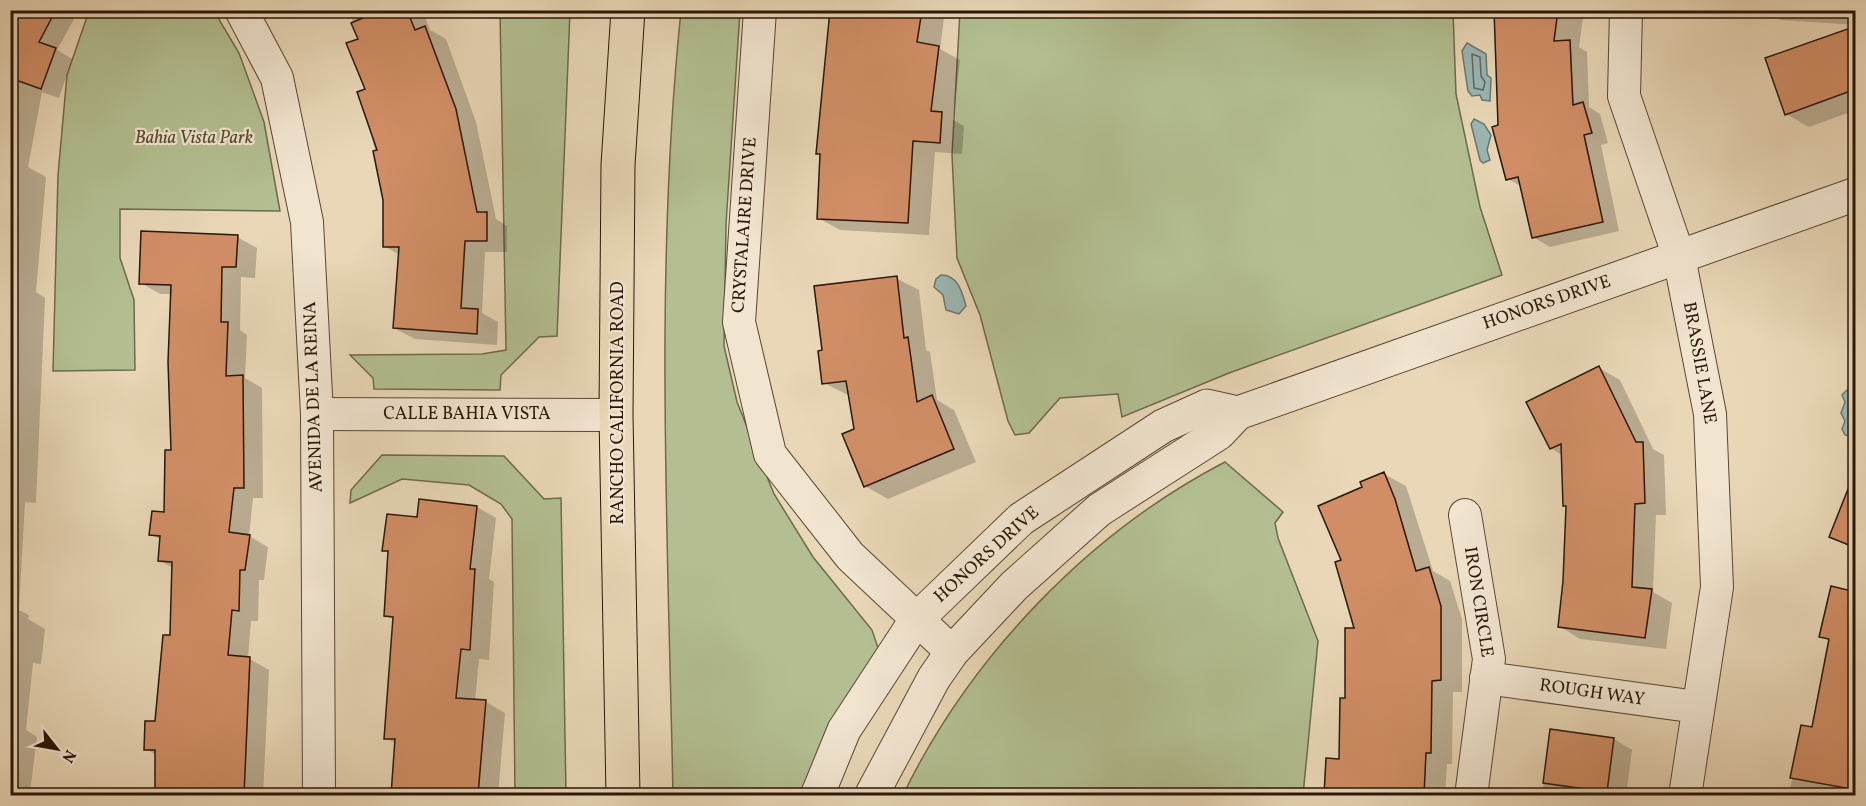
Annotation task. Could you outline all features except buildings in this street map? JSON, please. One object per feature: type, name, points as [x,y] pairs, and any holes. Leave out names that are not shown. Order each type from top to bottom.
[{"type":"main road","name":"RANCHO CALIFORNIA ROAD","points":[[622,795],[616,415],[618,165],[628,10]]},
{"type":"street","name":"AVENIDA DE LA REINA","points":[[241,10],[277,78],[308,222],[317,414],[318,795]]},
{"type":"street","name":"CRYSTALAIRE DRIVE","points":[[760,10],[739,322],[770,454],[849,556],[952,652]]},
{"type":"street","name":"BRASSIE LANE","points":[[1626,10],[1624,96],[1679,257],[1710,414],[1717,587],[1685,795]]},
{"type":"street","name":"HONORS DRIVE","points":[[871,795],[905,727],[952,652],[1014,586],[1100,510],[1219,433],[1238,413],[1856,194]]},
{"type":"street","name":"HONORS DRIVE","points":[[817,795],[844,730],[916,620],[1021,519],[1107,460],[1163,426],[1206,406],[1238,413]]},
{"type":"street","name":"CALLE BAHIA VISTA","points":[[317,414],[616,415]]},
{"type":"street","name":"IRON CIRCLE","points":[[1465,515],[1489,659],[1471,795]]},
{"type":"street","name":"ROUGH WAY","points":[[1486,678],[1697,708]]},
{"type":"green space","name":"Bahia Vista Park","points":[[89,11],[214,11],[239,53],[264,122],[280,211],[120,209],[120,258],[134,300],[135,370],[53,371],[58,175],[67,75]]},
{"type":"green space","points":[[500,11],[570,11],[557,336],[539,337],[501,375],[500,390],[374,389],[373,378],[350,355],[482,354],[506,350]]},
{"type":"green space","points":[[681,11],[740,11],[726,224],[724,346],[737,402],[774,494],[813,557],[872,630],[878,648],[802,795],[673,796],[666,501],[665,305],[673,109]]},
{"type":"green space","points":[[960,11],[1453,11],[1456,94],[1480,207],[1502,275],[1229,373],[1122,417],[1118,394],[1060,398],[1029,433],[1015,435],[1008,421],[980,315],[957,258],[952,155]]},
{"type":"green space","points":[[382,455],[504,456],[544,499],[561,498],[566,795],[515,795],[512,519],[501,504],[469,485],[402,479],[350,503],[351,490]]},
{"type":"green space","points":[[1225,462],[1283,512],[1275,523],[1278,538],[1318,641],[1303,795],[903,795],[930,744],[962,695],[998,648],[1038,603],[1081,562],[1126,525],[1175,491]]},
{"type":"water","points":[[1467,43],[1486,54],[1487,75],[1491,78],[1490,101],[1482,100],[1480,95],[1472,96],[1468,91],[1462,51]]},
{"type":"water","points":[[1474,119],[1484,124],[1491,135],[1487,150],[1490,160],[1483,163],[1480,160],[1471,124]]},
{"type":"water","points":[[941,275],[952,278],[961,290],[966,306],[959,314],[946,310],[943,295],[934,287],[936,279]]},
{"type":"water","points":[[1847,390],[1855,397],[1855,436],[1845,435],[1842,429],[1845,421],[1841,413],[1845,402],[1842,395]]}]
